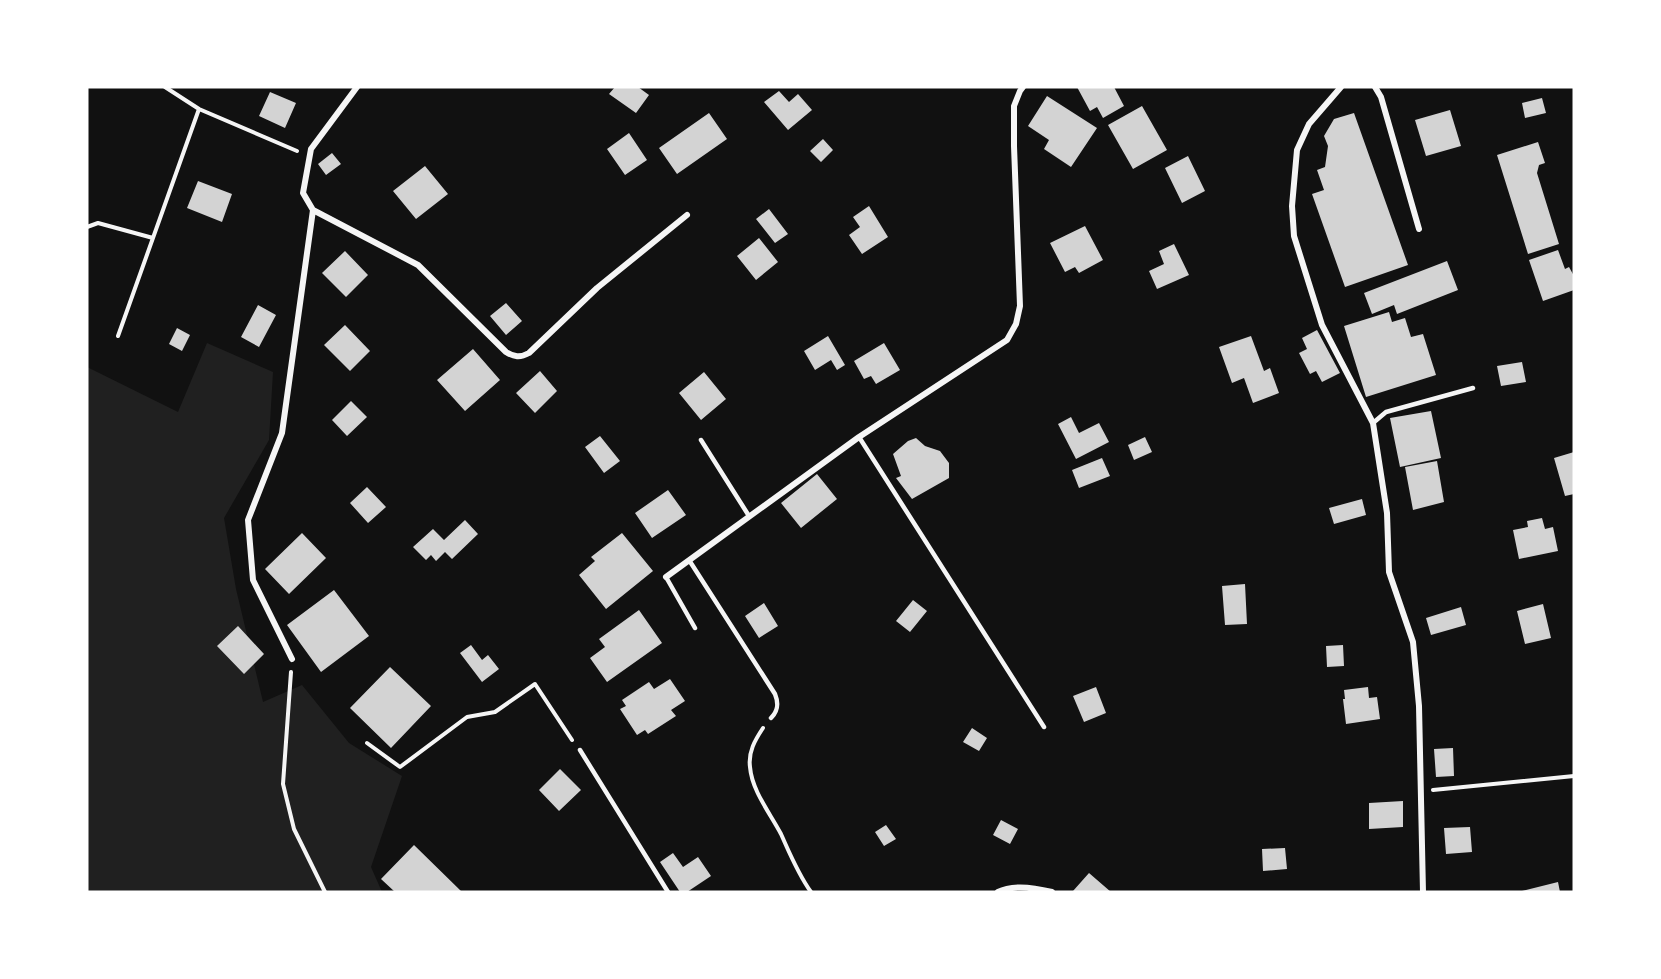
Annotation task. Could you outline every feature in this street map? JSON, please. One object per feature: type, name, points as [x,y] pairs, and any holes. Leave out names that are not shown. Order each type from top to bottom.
[{"type":"street","points":[[357,87],[311,149],[303,193],[313,210],[418,265],[511,356],[520,357],[529,353],[597,288],[687,215]]},
{"type":"street","points":[[666,577],[859,437],[1007,339],[1016,324],[1020,306],[1014,106],[1023,87]]},
{"type":"street","points":[[1341,87],[1309,124],[1297,150],[1292,206],[1294,236],[1322,325],[1373,423],[1387,513],[1389,572],[1413,642],[1419,706],[1423,892]]},
{"type":"street","points":[[1375,87],[1382,97],[1419,230]]},
{"type":"street","points":[[292,659],[253,580],[248,520],[282,433],[313,210]]},
{"type":"street","points":[[998,892],[1004,889],[1034,888],[1052,892]]},
{"type":"lane","points":[[1373,423],[1386,412],[1473,388]]},
{"type":"lane","points":[[859,437],[1044,727]]},
{"type":"lane","points":[[701,440],[749,516]]},
{"type":"lane","points":[[689,560],[775,694],[777,710],[771,718]]},
{"type":"lane","points":[[666,577],[695,628]]},
{"type":"lane","points":[[580,750],[668,892]]},
{"type":"path","points":[[165,87],[199,109],[309,156]]},
{"type":"path","points":[[118,336],[199,109]]},
{"type":"path","points":[[87,227],[98,223],[153,238]]},
{"type":"path","points":[[292,659],[282,784],[294,829],[325,892]]},
{"type":"path","points":[[367,743],[400,767],[467,717],[495,711],[535,684],[580,750]]},
{"type":"path","points":[[771,718],[750,752],[749,764],[752,780],[801,879],[811,892]]},
{"type":"path","points":[[1421,791],[1574,777]]},
{"type":"shaded area","points":[[207,343],[273,372],[269,440],[224,518],[236,589],[263,702],[302,685],[349,743],[402,776],[371,867],[382,892],[87,892],[87,367],[178,412]]},
{"type":"building","points":[[615,87],[638,87],[649,95],[636,113],[609,94]]},
{"type":"building","points":[[1077,87],[1114,87],[1124,106],[1103,118],[1097,107],[1090,111]]},
{"type":"building","points":[[779,91],[789,102],[798,94],[812,110],[788,130],[764,102]]},
{"type":"building","points":[[270,92],[296,103],[285,128],[259,116]]},
{"type":"building","points":[[1047,96],[1097,128],[1071,167],[1044,149],[1049,140],[1028,126]]},
{"type":"building","points":[[1542,98],[1546,113],[1525,118],[1522,103]]},
{"type":"building","points":[[1142,106],[1167,150],[1133,169],[1108,125]]},
{"type":"building","points":[[1450,110],[1461,146],[1426,156],[1415,120]]},
{"type":"building","points":[[709,113],[727,139],[677,174],[659,148]]},
{"type":"building","points":[[1354,113],[1408,265],[1345,287],[1312,194],[1324,190],[1317,170],[1325,167],[1328,146],[1324,136],[1334,119]]},
{"type":"building","points":[[629,133],[647,160],[625,175],[607,149]]},
{"type":"building","points":[[823,139],[833,150],[821,162],[810,151]]},
{"type":"building","points":[[1538,142],[1545,163],[1539,165],[1537,173],[1559,244],[1528,254],[1497,155]]},
{"type":"building","points":[[332,153],[341,164],[326,175],[318,164]]},
{"type":"building","points":[[1188,156],[1205,191],[1182,203],[1165,168]]},
{"type":"building","points":[[425,166],[448,194],[416,219],[393,191]]},
{"type":"building","points":[[198,181],[232,194],[222,222],[187,208]]},
{"type":"building","points":[[869,206],[888,237],[862,254],[849,235],[860,227],[853,217]]},
{"type":"building","points":[[769,209],[788,234],[775,243],[756,219]]},
{"type":"building","points":[[1085,226],[1103,260],[1079,273],[1075,267],[1065,272],[1050,243]]},
{"type":"building","points":[[759,238],[778,262],[756,280],[737,256]]},
{"type":"building","points":[[1174,244],[1189,275],[1157,289],[1149,271],[1164,264],[1159,251]]},
{"type":"building","points":[[1558,250],[1565,269],[1569,267],[1574,276],[1574,290],[1543,301],[1529,260]]},
{"type":"building","points":[[345,251],[368,275],[346,297],[322,273]]},
{"type":"building","points":[[1447,261],[1458,290],[1397,314],[1394,305],[1372,314],[1364,293]]},
{"type":"building","points":[[506,303],[522,321],[506,335],[490,316]]},
{"type":"building","points":[[258,305],[276,315],[259,347],[241,337]]},
{"type":"building","points":[[1389,312],[1392,322],[1405,318],[1411,337],[1423,334],[1436,375],[1366,397],[1344,326]]},
{"type":"building","points":[[345,325],[370,351],[350,371],[324,345]]},
{"type":"building","points":[[177,328],[190,335],[182,351],[169,344]]},
{"type":"building","points":[[1317,330],[1340,373],[1322,382],[1316,371],[1310,374],[1299,353],[1307,349],[1302,338]]},
{"type":"building","points":[[828,336],[845,365],[837,370],[831,360],[815,370],[804,351]]},
{"type":"building","points":[[1251,336],[1264,371],[1270,368],[1279,393],[1253,403],[1244,378],[1232,383],[1219,347]]},
{"type":"building","points":[[884,343],[900,370],[876,384],[871,376],[864,379],[854,361]]},
{"type":"building","points":[[473,349],[500,380],[465,411],[437,380]]},
{"type":"building","points":[[1522,362],[1526,382],[1501,386],[1497,366]]},
{"type":"building","points":[[540,371],[557,391],[535,413],[516,393]]},
{"type":"building","points":[[704,372],[726,399],[701,420],[679,393]]},
{"type":"building","points":[[351,401],[367,417],[347,436],[332,420]]},
{"type":"building","points":[[1431,411],[1441,458],[1400,467],[1390,418]]},
{"type":"building","points":[[1071,417],[1079,433],[1099,423],[1109,442],[1076,459],[1058,424]]},
{"type":"building","points":[[600,436],[620,461],[604,473],[585,447]]},
{"type":"building","points":[[1145,437],[1152,452],[1134,460],[1128,445]]},
{"type":"building","points":[[916,438],[925,446],[940,451],[949,463],[949,478],[912,499],[896,478],[901,476],[893,454],[908,441]]},
{"type":"building","points":[[1574,452],[1574,494],[1565,496],[1554,458]]},
{"type":"building","points":[[1102,458],[1110,476],[1079,488],[1072,470]]},
{"type":"building","points":[[1437,461],[1444,502],[1413,510],[1405,467]]},
{"type":"building","points":[[817,474],[837,499],[801,528],[781,503]]},
{"type":"building","points":[[367,487],[386,507],[368,523],[350,503]]},
{"type":"building","points":[[668,490],[686,515],[652,538],[635,513]]},
{"type":"building","points":[[1362,499],[1366,515],[1334,524],[1329,508]]},
{"type":"building","points":[[1542,518],[1545,529],[1553,527],[1558,551],[1519,559],[1513,530],[1528,527],[1527,521]]},
{"type":"building","points":[[465,520],[478,534],[452,559],[445,552],[436,561],[431,555],[426,560],[413,547],[433,529],[444,540]]},
{"type":"building","points":[[302,533],[326,558],[289,594],[265,569]]},
{"type":"building","points":[[622,533],[653,571],[606,609],[579,575],[595,561],[591,557]]},
{"type":"building","points":[[1245,584],[1247,624],[1225,625],[1222,586]]},
{"type":"building","points":[[334,590],[369,636],[321,672],[287,625]]},
{"type":"building","points":[[913,600],[927,611],[910,632],[896,621]]},
{"type":"building","points":[[764,603],[778,626],[759,638],[745,616]]},
{"type":"building","points":[[1543,604],[1551,638],[1525,644],[1517,611]]},
{"type":"building","points":[[1461,607],[1466,625],[1431,635],[1426,618]]},
{"type":"building","points":[[639,610],[662,643],[607,682],[590,658],[605,647],[599,639]]},
{"type":"building","points":[[238,626],[264,654],[244,674],[217,646]]},
{"type":"building","points":[[471,645],[482,660],[488,655],[499,669],[482,682],[460,653]]},
{"type":"building","points":[[1343,645],[1344,666],[1327,667],[1326,646]]},
{"type":"building","points":[[390,667],[431,706],[391,748],[350,708]]},
{"type":"building","points":[[670,679],[685,701],[671,710],[676,716],[648,734],[645,730],[637,735],[620,709],[626,706],[622,700],[649,682],[654,689]]},
{"type":"building","points":[[1096,687],[1106,713],[1084,722],[1073,696]]},
{"type":"building","points":[[1368,687],[1369,698],[1377,697],[1380,719],[1346,724],[1344,690]]},
{"type":"building","points":[[972,728],[987,738],[979,751],[963,742]]},
{"type":"building","points":[[1453,748],[1454,776],[1436,777],[1434,749]]},
{"type":"building","points":[[560,769],[581,790],[559,811],[539,790]]},
{"type":"building","points":[[1403,801],[1403,827],[1369,829],[1369,803]]},
{"type":"building","points":[[1001,820],[1018,829],[1010,844],[993,835]]},
{"type":"building","points":[[886,825],[896,839],[884,846],[875,832]]},
{"type":"building","points":[[1470,827],[1472,852],[1446,854],[1444,828]]},
{"type":"building","points":[[414,845],[462,892],[395,892],[381,879]]},
{"type":"building","points":[[1285,848],[1287,869],[1263,871],[1262,849]]},
{"type":"building","points":[[673,853],[683,867],[698,857],[711,876],[687,892],[680,892],[660,862]]},
{"type":"building","points":[[1089,873],[1111,892],[1074,892]]},
{"type":"building","points":[[1558,882],[1560,892],[1522,892],[1522,891]]}]
